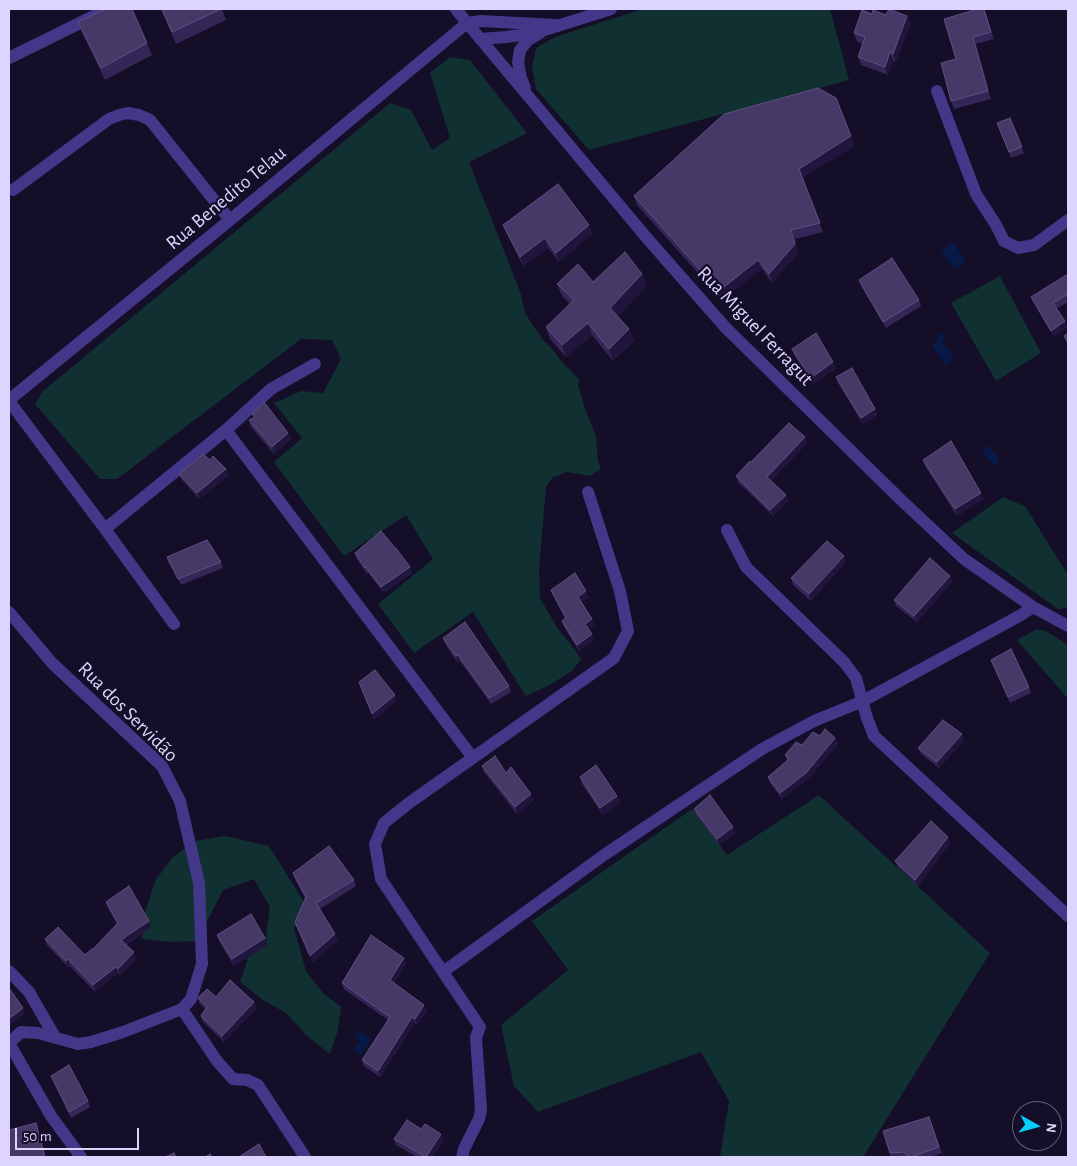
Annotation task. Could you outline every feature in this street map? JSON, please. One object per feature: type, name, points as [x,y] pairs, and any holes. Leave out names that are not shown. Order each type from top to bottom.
[{"type":"street","points":[[9,58],[112,9]]},
{"type":"street","name":"Rua Miguel Ferragut","points":[[456,9],[646,237],[726,327],[898,497],[958,553],[1033,607],[1068,626]]},
{"type":"street","points":[[480,38],[506,37],[535,32],[611,9]]},
{"type":"street","points":[[467,23],[481,20],[556,25]]},
{"type":"street","name":"Rua Benedito Telau","points":[[9,400],[467,23]]},
{"type":"street","points":[[528,96],[520,78],[518,62],[520,50],[528,40],[556,25]]},
{"type":"street","points":[[937,91],[976,194],[1004,241],[1018,248],[1034,246],[1068,220]]},
{"type":"street","points":[[13,190],[109,119],[119,115],[134,114],[150,120],[230,220]]},
{"type":"street","points":[[105,528],[226,430],[270,389],[314,364]]},
{"type":"street","points":[[9,400],[174,624]]},
{"type":"street","points":[[226,430],[473,758]]},
{"type":"street","points":[[462,1157],[479,1119],[481,1110],[476,1037],[480,1026],[381,879],[376,844],[384,823],[409,803],[614,658],[628,631],[620,591],[588,492]]},
{"type":"street","points":[[728,530],[746,567],[844,662],[856,678],[874,736],[1068,916]]},
{"type":"street","points":[[443,972],[604,855],[762,749],[814,721],[863,701],[1033,607]]},
{"type":"street","name":"Rua dos Servidão","points":[[9,612],[52,663],[162,766],[180,801],[199,883],[202,964],[191,999],[182,1009]]},
{"type":"street","points":[[9,971],[30,992],[55,1037]]},
{"type":"street","points":[[82,1157],[51,1116],[9,1043],[21,1032],[38,1033],[78,1044],[91,1042],[123,1032],[182,1009],[217,1061],[233,1079],[247,1080],[258,1085],[305,1157]]},
{"type":"green space","points":[[643,9],[830,9],[849,80],[589,150],[536,89],[532,67],[536,48],[555,37]]},
{"type":"green space","points":[[450,57],[470,60],[527,133],[469,162],[521,294],[525,313],[542,339],[579,379],[578,384],[585,409],[596,436],[598,461],[601,469],[590,476],[567,472],[552,478],[546,487],[539,569],[540,598],[558,629],[581,659],[573,670],[550,685],[526,696],[473,612],[414,653],[378,604],[433,559],[406,515],[344,556],[274,462],[302,438],[274,403],[301,391],[323,393],[341,359],[332,340],[301,339],[117,479],[100,479],[35,404],[42,392],[390,103],[411,110],[432,150],[450,138],[430,73]]},
{"type":"green space","points":[[1000,276],[1041,353],[996,381],[951,303]]},
{"type":"green space","points":[[1003,497],[1025,506],[1068,575],[1068,608],[1058,609],[952,533]]},
{"type":"green space","points":[[1037,629],[1046,631],[1068,645],[1068,699],[1017,640]]},
{"type":"green space","points":[[819,795],[990,953],[863,1157],[720,1157],[729,1101],[701,1052],[538,1112],[514,1086],[501,1025],[568,970],[532,921],[692,809],[727,855]]},
{"type":"green space","points":[[225,836],[269,846],[307,907],[294,928],[306,971],[323,993],[341,1007],[338,1030],[330,1054],[307,1036],[286,1013],[263,1000],[240,982],[248,958],[266,936],[270,907],[254,879],[223,890],[196,941],[171,942],[142,939],[146,909],[155,881],[172,858],[195,841]]},
{"type":"water","points":[[953,242],[966,262],[954,270],[941,250]]},
{"type":"water","points":[[942,333],[945,337],[942,341],[954,359],[945,365],[932,345],[939,340],[938,335]]},
{"type":"water","points":[[989,445],[1000,461],[993,465],[982,450]]},
{"type":"water","points":[[358,1030],[371,1040],[361,1055],[353,1050],[360,1041],[354,1036]]},
{"type":"building","points":[[105,9],[132,9],[147,43],[101,68],[78,22]]},
{"type":"building","points":[[162,9],[221,9],[172,32]]},
{"type":"building","points":[[889,9],[907,16],[893,54],[890,52],[885,67],[858,57],[865,37],[854,33],[862,10],[872,14],[873,10],[886,15]]},
{"type":"building","points":[[984,9],[991,32],[973,37],[988,91],[951,101],[941,63],[956,59],[944,19]]},
{"type":"building","points":[[818,88],[836,98],[851,136],[799,169],[820,223],[791,230],[795,244],[769,274],[758,260],[719,291],[634,196],[724,114]]},
{"type":"building","points":[[1010,118],[1022,147],[1009,152],[997,123]]},
{"type":"building","points":[[558,184],[589,225],[556,253],[545,238],[520,257],[503,225]]},
{"type":"building","points":[[625,252],[642,274],[610,308],[629,329],[609,349],[588,323],[562,345],[546,327],[574,300],[557,284],[578,264],[593,282]]},
{"type":"building","points":[[892,258],[919,300],[883,322],[859,280]]},
{"type":"building","points":[[1068,274],[1068,294],[1053,303],[1065,321],[1051,331],[1031,297]]},
{"type":"building","points":[[816,333],[833,362],[811,378],[792,349]]},
{"type":"building","points":[[1068,333],[1068,343],[1064,336]]},
{"type":"building","points":[[852,368],[875,409],[861,418],[836,377]]},
{"type":"building","points":[[264,402],[288,433],[272,447],[249,420],[255,417],[252,414]]},
{"type":"building","points":[[789,423],[805,437],[767,477],[786,495],[770,510],[736,476]]},
{"type":"building","points":[[951,441],[981,493],[955,509],[923,460]]},
{"type":"building","points":[[203,454],[210,460],[213,456],[226,469],[197,493],[179,474]]},
{"type":"building","points":[[381,531],[410,567],[381,587],[355,553]]},
{"type":"building","points":[[207,540],[221,562],[178,579],[167,557]]},
{"type":"building","points":[[827,541],[844,556],[809,594],[791,578]]},
{"type":"building","points":[[930,558],[950,576],[914,616],[894,600]]},
{"type":"building","points":[[575,573],[586,591],[578,597],[592,619],[585,624],[592,634],[577,645],[562,621],[566,618],[551,590]]},
{"type":"building","points":[[465,622],[509,686],[489,698],[458,655],[456,656],[443,638]]},
{"type":"building","points":[[1011,649],[1029,687],[1008,697],[991,660]]},
{"type":"building","points":[[375,670],[395,695],[372,714],[359,682]]},
{"type":"building","points":[[943,720],[962,734],[937,762],[918,748]]},
{"type":"building","points":[[825,729],[835,738],[806,773],[780,793],[768,777],[789,759],[785,755],[796,742],[802,745],[813,732],[820,736]]},
{"type":"building","points":[[495,756],[506,773],[511,767],[531,794],[515,807],[482,766]]},
{"type":"building","points":[[596,765],[617,796],[600,808],[580,777]]},
{"type":"building","points":[[710,795],[733,827],[717,839],[694,809]]},
{"type":"building","points":[[931,821],[948,837],[915,880],[895,861]]},
{"type":"building","points":[[329,846],[354,880],[316,903],[335,934],[310,956],[295,922],[306,897],[293,873]]},
{"type":"building","points":[[129,886],[149,921],[121,940],[134,952],[118,969],[116,967],[93,985],[45,939],[58,927],[85,955],[118,923],[106,902]]},
{"type":"building","points":[[251,914],[265,938],[232,959],[217,935]]},
{"type":"building","points":[[371,935],[404,958],[390,980],[424,1005],[415,1019],[412,1017],[378,1071],[362,1060],[390,1017],[342,983]]},
{"type":"building","points":[[230,980],[254,1002],[222,1036],[201,1016],[207,1007],[198,998],[207,989],[216,997]]},
{"type":"building","points":[[9,988],[23,1008],[9,1019]]},
{"type":"building","points":[[69,1065],[88,1101],[69,1112],[51,1076]]},
{"type":"building","points":[[929,1117],[939,1147],[911,1157],[908,1157],[904,1152],[890,1153],[883,1131]]},
{"type":"building","points":[[407,1120],[421,1129],[425,1124],[441,1134],[426,1157],[394,1139]]},
{"type":"building","points":[[36,1123],[45,1157],[9,1157],[9,1130]]},
{"type":"building","points":[[259,1144],[266,1157],[239,1157]]},
{"type":"building","points":[[174,1153],[176,1157],[165,1157]]}]
